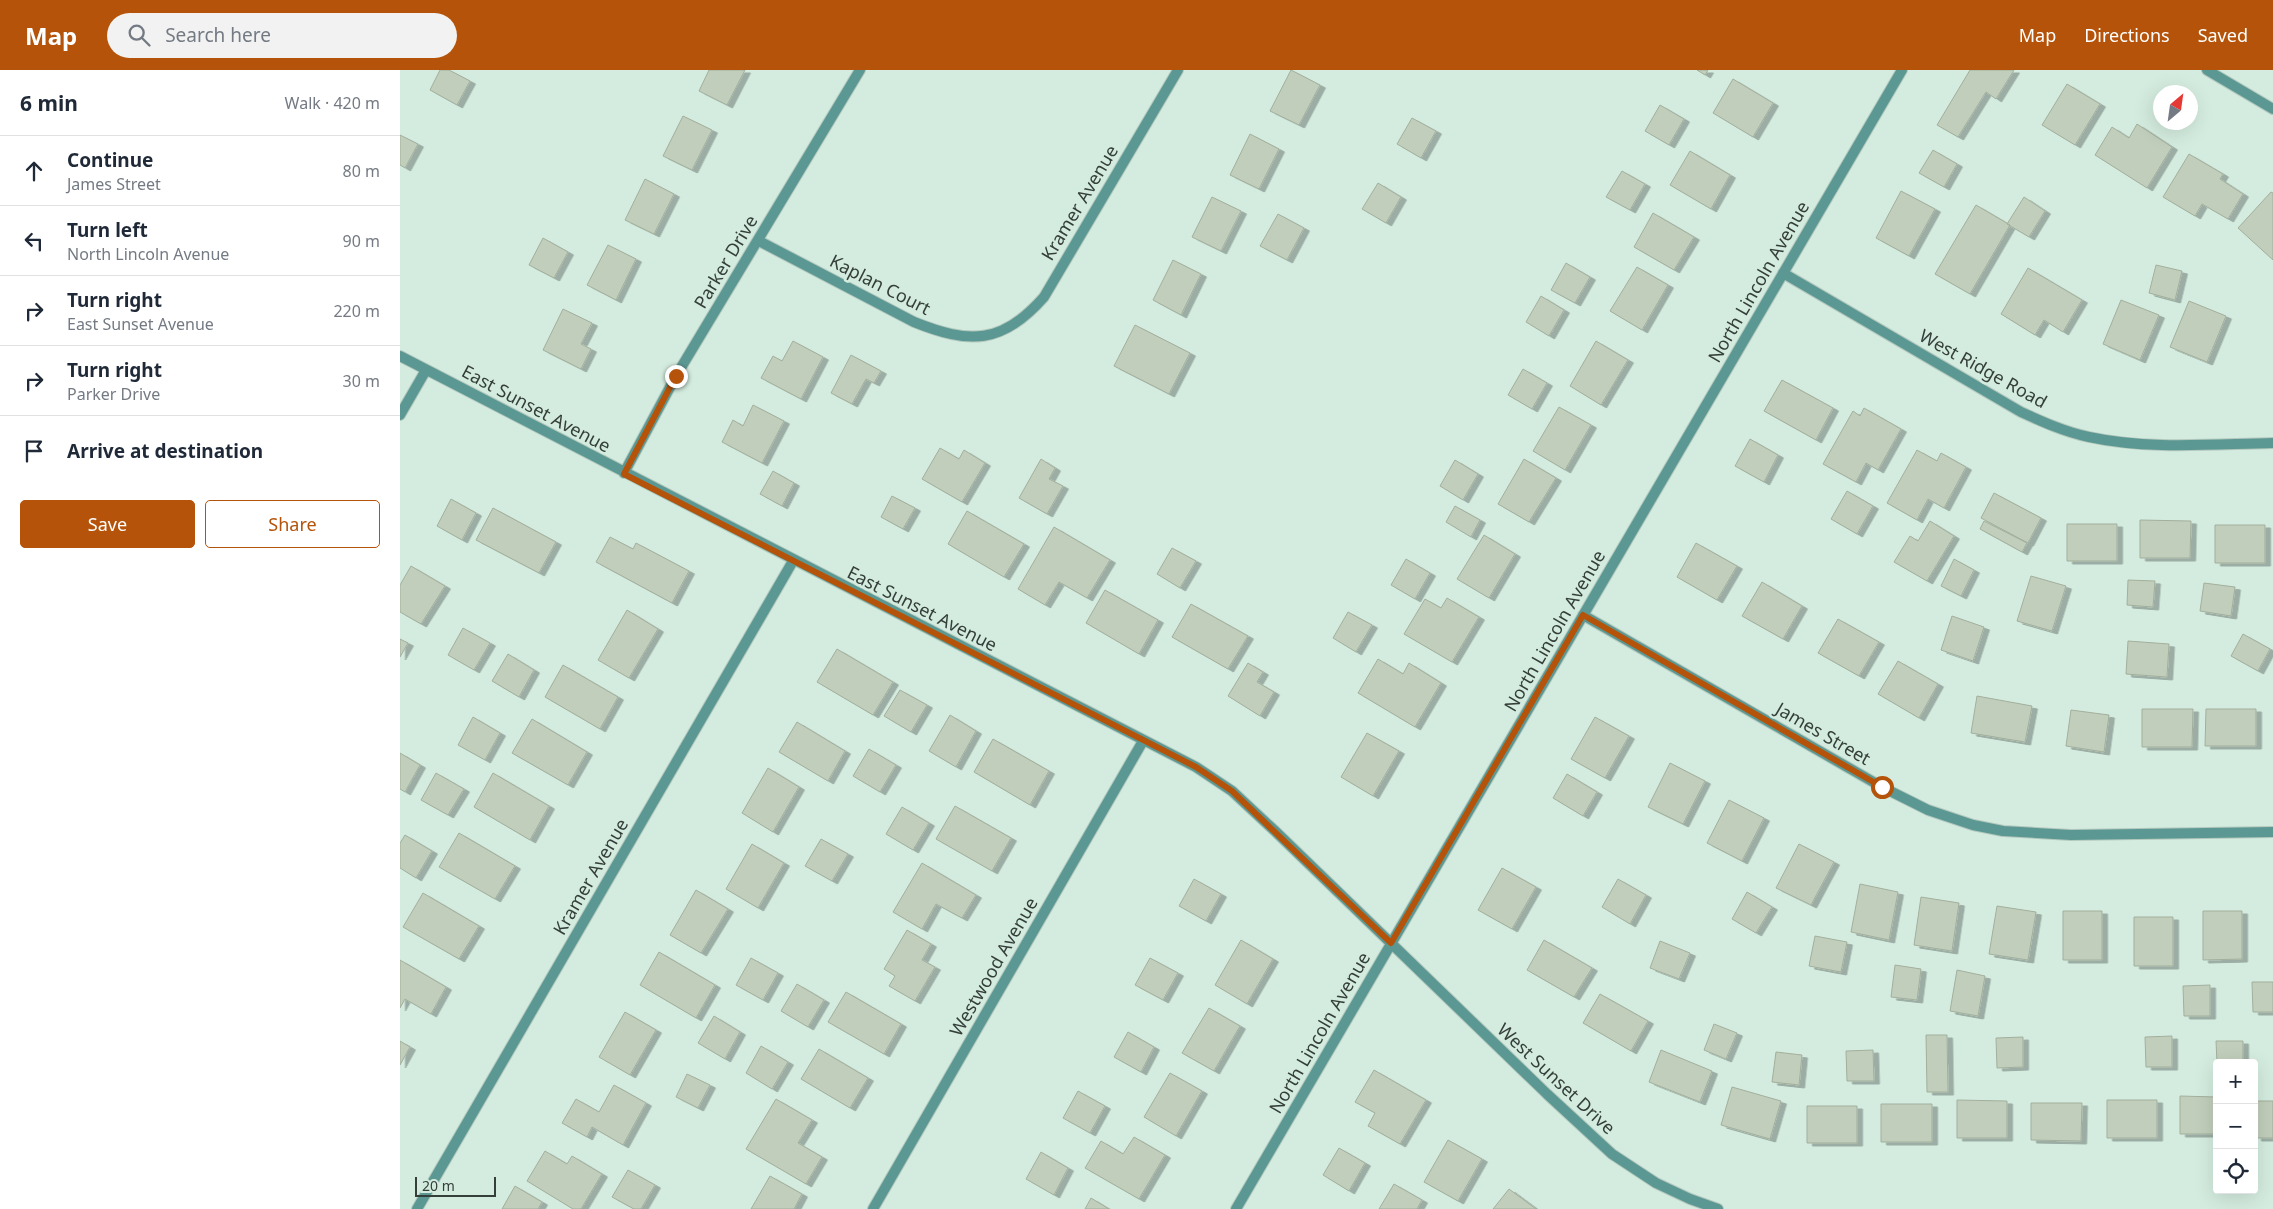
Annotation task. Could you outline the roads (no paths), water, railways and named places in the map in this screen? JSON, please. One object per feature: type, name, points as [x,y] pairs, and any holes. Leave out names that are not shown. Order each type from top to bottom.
[{"type":"street","name":"Parker Drive","points":[[624,474],[676,376],[759,241],[860,70]]},
{"type":"street","name":"Kramer Avenue","points":[[992,335],[1007,329],[1022,319],[1044,297],[1178,70]]},
{"type":"street","name":"North Lincoln Avenue","points":[[1236,1209],[1902,70]]},
{"type":"street","points":[[2207,70],[2273,108]]},
{"type":"street","name":"Kaplan Court","points":[[759,241],[914,322],[940,332],[966,338],[992,335]]},
{"type":"street","name":"West Ridge Road","points":[[1783,273],[2021,412],[2063,430],[2112,441],[2156,444],[2273,443]]},
{"type":"street","name":"East Sunset Avenue","points":[[400,356],[624,474],[1196,767],[1232,791],[1391,943]]},
{"type":"street","points":[[400,415],[426,370]]},
{"type":"street","name":"Kramer Avenue","points":[[417,1209],[793,560]]},
{"type":"street","name":"James Street","points":[[1583,615],[1882,787],[1928,810],[1973,825],[2003,831],[2071,834],[2273,832]]},
{"type":"street","name":"Westwood Avenue","points":[[873,1209],[1143,741]]},
{"type":"street","name":"West Sunset Drive","points":[[1391,943],[1612,1154],[1656,1183],[1690,1199],[1718,1209]]}]
